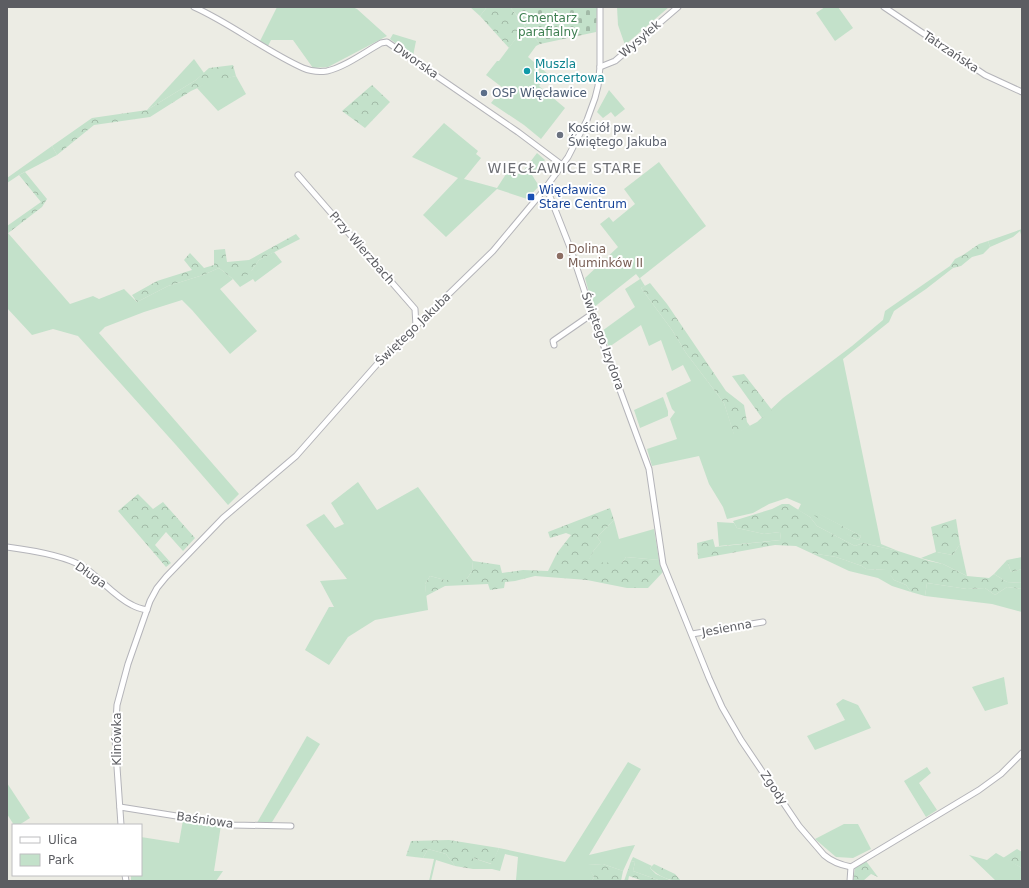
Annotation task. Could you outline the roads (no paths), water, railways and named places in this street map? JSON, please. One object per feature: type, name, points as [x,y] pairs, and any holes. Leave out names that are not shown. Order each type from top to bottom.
[{"type":"street","name":"Dworska","points":[[194,7],[204,11],[304,69],[316,72],[327,71],[381,43],[387,42],[518,132],[562,165]]},
{"type":"street","name":"Świętego Jakuba","points":[[147,610],[157,588],[166,577],[223,518],[296,456],[378,362],[493,251],[544,190],[570,153],[587,120],[598,86],[600,66],[600,7]]},
{"type":"street","name":"Wysyłek","points":[[600,66],[615,61],[678,7]]},
{"type":"street","name":"Tatrzańska","points":[[884,7],[985,75],[1022,92]]},
{"type":"street","name":"Przy Wierzbach","points":[[298,175],[415,309],[416,326]]},
{"type":"street","name":"Świętego Izydora","points":[[544,190],[549,194],[571,250],[592,314],[649,469],[654,495]]},
{"type":"street","points":[[554,345],[553,341],[592,314]]},
{"type":"street","name":"Zgody","points":[[654,495],[663,564],[722,707],[751,756],[799,826],[828,859],[838,864],[851,867]]},
{"type":"street","name":"Długa","points":[[7,547],[64,558],[83,567],[121,598],[134,606],[147,610]]},
{"type":"street","name":"Klinówka","points":[[122,824],[115,738],[117,705],[124,676],[147,610]]},
{"type":"street","name":"Jesienna","points":[[692,634],[763,622]]},
{"type":"street","points":[[850,881],[851,867],[980,790],[1020,759],[1022,753]]},
{"type":"street","name":"Baśniowa","points":[[120,807],[233,825],[291,826]]},
{"type":"place","name":"Muszla koncertowa","points":[[527,71]]},
{"type":"place","name":"OSP Więcławice","points":[[484,93]]},
{"type":"place","name":"Kościół pw. Świętego Jakuba","points":[[560,135]]},
{"type":"place","name":"Więcławice Stare Centrum","points":[[531,197]]},
{"type":"place","name":"Dolina Muminków II","points":[[560,256]]},
{"type":"district","name":"WIĘCŁAWICE STARE","points":[[565,168]]},
{"type":"park label","name":"Cmentarz parafialny","points":[[548,25]]}]
